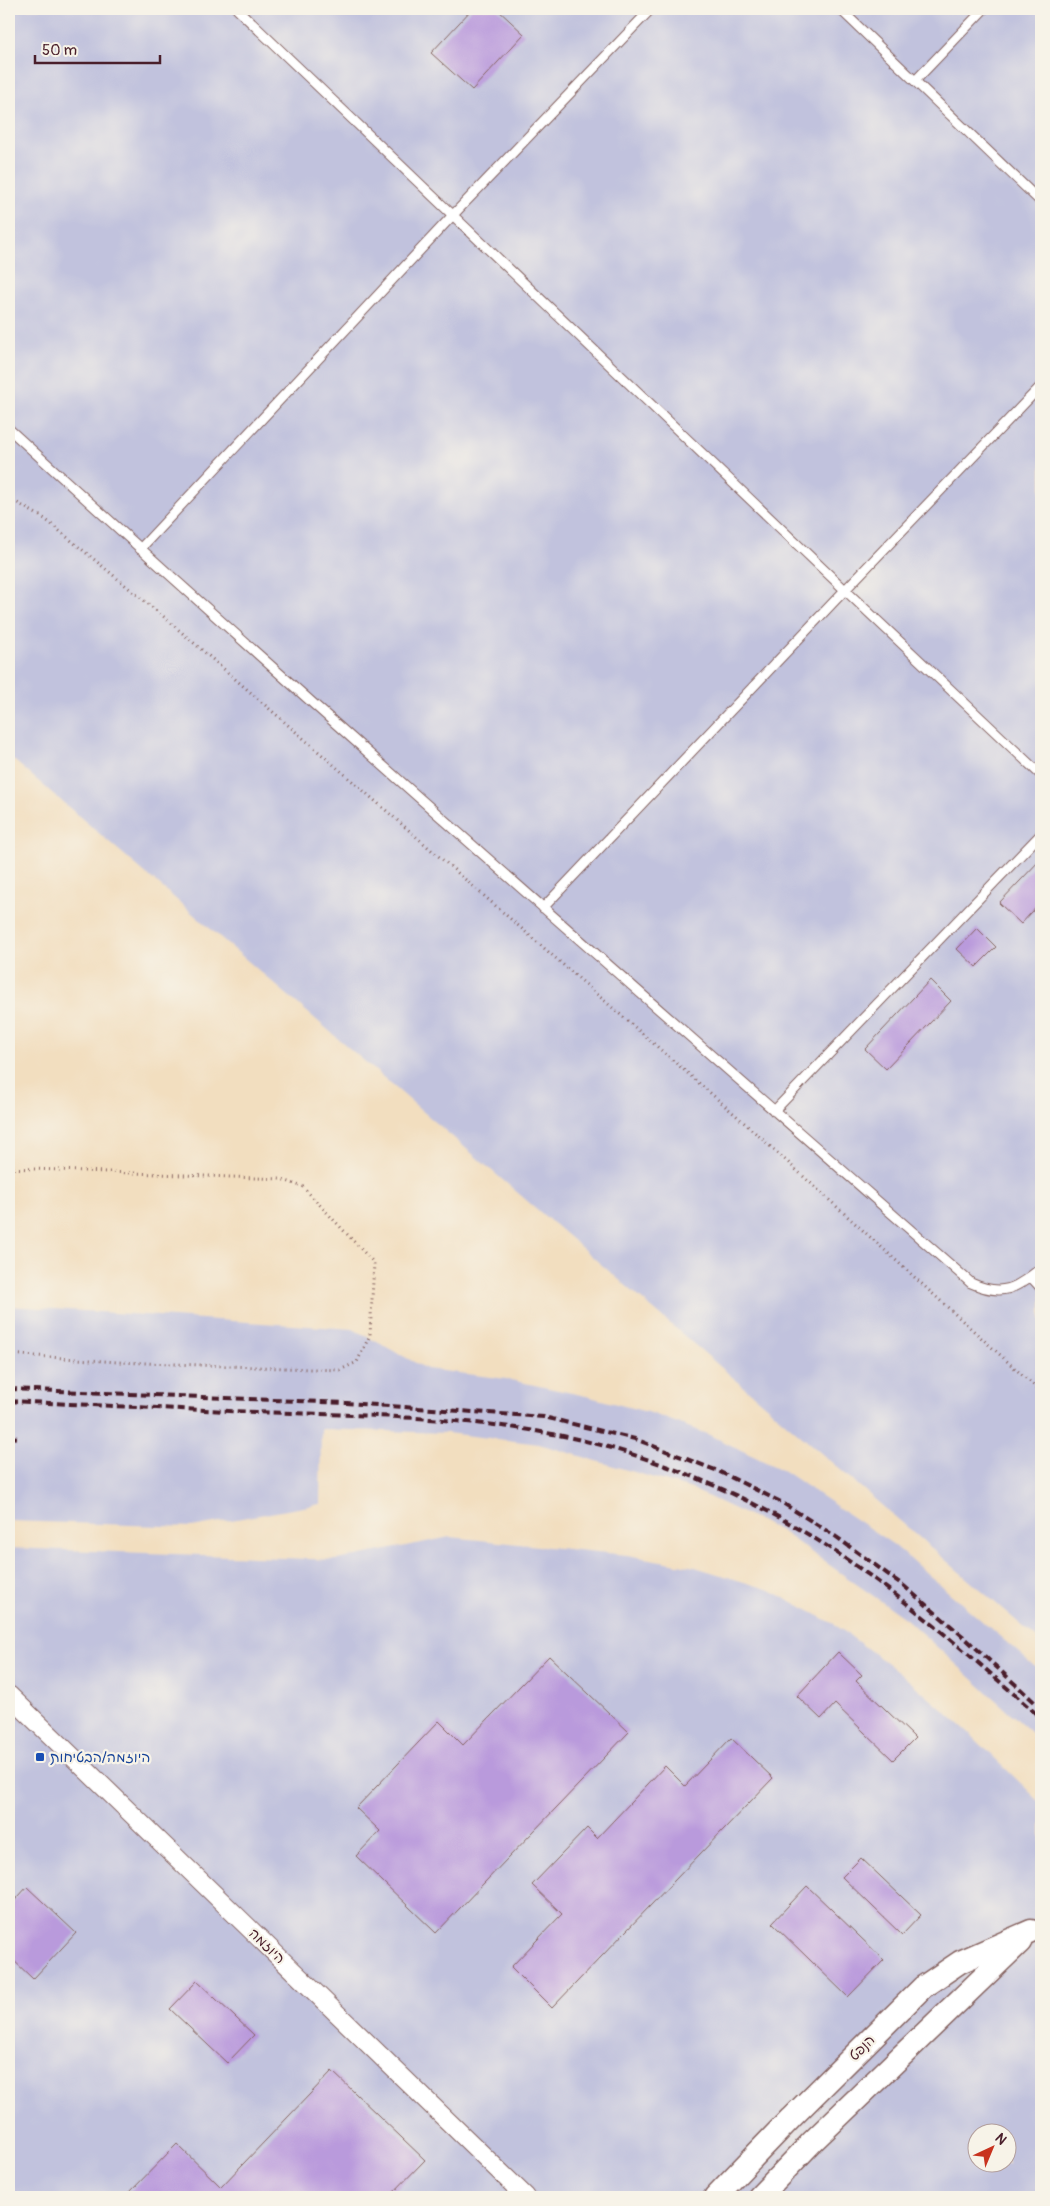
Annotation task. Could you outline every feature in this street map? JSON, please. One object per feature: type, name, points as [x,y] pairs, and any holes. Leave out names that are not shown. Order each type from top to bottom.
[{"type":"street","name":"היוזמה","points":[[9,1695],[526,2197]]},
{"type":"street","name":"הנפט","points":[[715,2197],[791,2118],[924,1987],[960,1962],[1036,1929]]},
{"type":"street","name":"הנפט","points":[[759,2197],[813,2141],[1036,1929]]},
{"type":"lane","points":[[237,9],[1041,775]]},
{"type":"lane","points":[[140,549],[453,215],[651,9]]},
{"type":"lane","points":[[840,9],[1041,202]]},
{"type":"lane","points":[[915,81],[984,9]]},
{"type":"lane","points":[[544,908],[1041,386]]},
{"type":"lane","points":[[9,429],[140,549],[544,908],[971,1283],[985,1289],[1001,1291],[1023,1284],[1041,1268]]},
{"type":"lane","points":[[774,1111],[1041,834]]},
{"type":"lane","points":[[1031,1277],[1041,1288]]},
{"type":"path","points":[[9,498],[45,519],[171,624],[739,1118],[1041,1392]]},
{"type":"path","points":[[9,1168],[282,1179],[303,1187],[374,1263],[370,1334],[357,1362],[340,1370],[117,1362],[9,1354]]},
{"type":"shaded area","points":[[9,9],[1041,9],[1041,1642],[9,756]]},
{"type":"shaded area","points":[[9,1306],[353,1329],[427,1369],[506,1379],[586,1396],[651,1413],[712,1436],[784,1471],[894,1545],[1041,1672],[1041,1741],[906,1619],[781,1531],[692,1489],[539,1444],[447,1433],[321,1429],[320,1504],[192,1527],[9,1521]]},
{"type":"shaded area","points":[[450,1537],[627,1555],[695,1567],[770,1590],[834,1624],[899,1672],[966,1730],[1041,1803],[1041,2197],[9,2197],[9,1548],[337,1560]]},
{"type":"building","points":[[472,9],[497,9],[524,34],[472,90],[431,53]]},
{"type":"building","points":[[1041,859],[1041,902],[1021,924],[999,903]]},
{"type":"building","points":[[977,928],[996,947],[976,967],[957,949]]},
{"type":"building","points":[[930,980],[951,1001],[886,1069],[865,1049]]},
{"type":"building","points":[[838,1652],[862,1675],[856,1681],[915,1738],[893,1760],[835,1704],[821,1719],[797,1696]]},
{"type":"building","points":[[549,1656],[629,1732],[436,1933],[356,1856],[380,1831],[356,1808],[439,1721],[463,1745]]},
{"type":"building","points":[[731,1738],[773,1778],[552,2008],[511,1967],[562,1914],[532,1885],[587,1828],[597,1838],[665,1766],[685,1786]]},
{"type":"building","points":[[861,1858],[921,1915],[902,1935],[842,1877]]},
{"type":"building","points":[[807,1886],[884,1960],[848,1997],[772,1923]]},
{"type":"building","points":[[27,1887],[76,1933],[33,1979],[9,1956],[9,1907]]},
{"type":"building","points":[[197,1981],[254,2035],[227,2063],[170,2009]]},
{"type":"building","points":[[332,2071],[425,2160],[389,2197],[125,2197],[177,2144],[221,2187]]},
{"type":"railway","points":[[9,1389],[347,1403],[544,1417],[635,1439],[718,1471],[781,1502],[835,1536],[904,1586],[965,1638],[1041,1708]]},
{"type":"railway","points":[[9,1401],[194,1410],[365,1415],[439,1420],[512,1427],[595,1443],[618,1450],[665,1466],[733,1494],[817,1540],[857,1566],[933,1624],[1041,1718]]},
{"type":"railway","points":[[9,1437],[20,1438]]},
{"type":"place","name":"היוזמה/הבטיחות","points":[[40,1757]]}]
